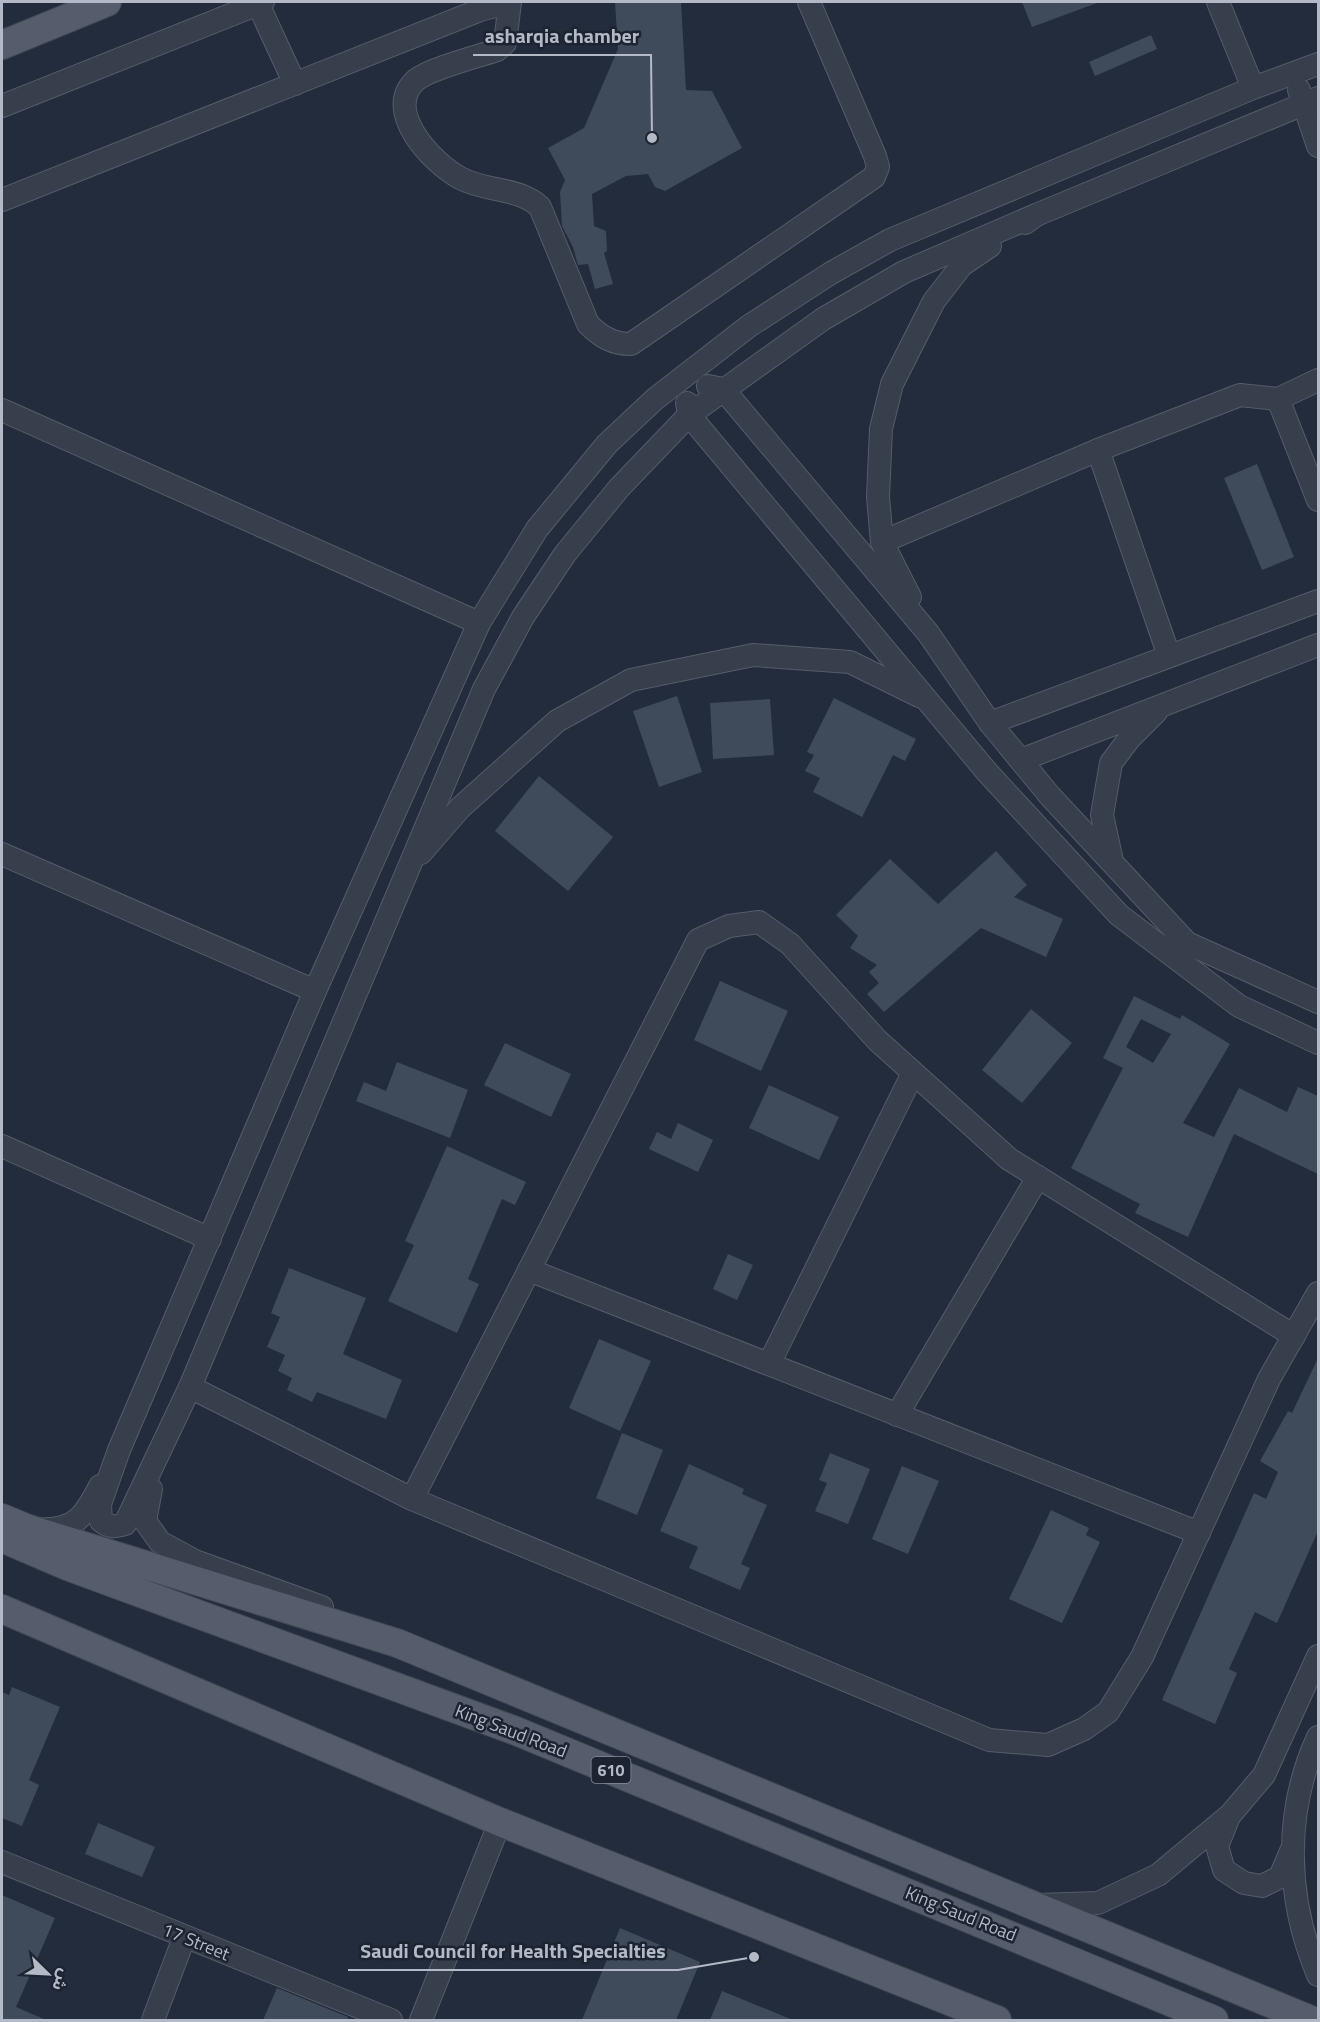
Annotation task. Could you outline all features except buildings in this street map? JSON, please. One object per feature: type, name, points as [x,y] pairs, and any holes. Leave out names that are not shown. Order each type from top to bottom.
[{"type":"main road","points":[[2,45],[107,2]]},
{"type":"main road","points":[[10,1528],[397,1643],[1311,2020]]},
{"type":"main road","name":"King Saud Road","points":[[10,1528],[67,1566],[516,1731],[1214,2020]]},
{"type":"main road","points":[[2,1609],[500,1821],[997,2020]]},
{"type":"street","points":[[2,200],[295,84],[468,8],[510,2],[505,43],[497,50],[418,78],[408,89],[405,105],[408,124],[432,159],[460,178],[493,191],[530,197],[540,207],[588,324],[599,335],[618,344],[631,344],[874,177],[878,167],[875,156],[809,2]]},
{"type":"street","points":[[1218,2],[1253,88]]},
{"type":"street","points":[[2,106],[260,3],[295,84]]},
{"type":"street","points":[[1311,102],[1035,215],[904,272],[823,319],[723,389],[689,415],[619,488],[565,554],[524,617],[484,689],[190,1387],[156,1462],[125,1524],[114,1527],[101,1521],[100,1504],[119,1450],[315,991],[479,623],[537,530],[600,453],[655,399],[749,326],[831,273],[890,240],[1253,88],[1318,64]]},
{"type":"street","points":[[1293,75],[1311,102],[1318,146]]},
{"type":"street","points":[[928,633],[882,542],[878,497],[881,429],[892,384],[934,301],[962,265],[1035,215]]},
{"type":"street","points":[[682,379],[723,389],[928,633],[990,723],[1112,863],[1187,943],[1318,1002]]},
{"type":"street","points":[[682,379],[689,415],[987,771],[1119,915],[1239,1006],[1318,1043]]},
{"type":"street","points":[[882,542],[1098,450],[1240,394],[1278,399],[1318,380]]},
{"type":"street","points":[[1278,399],[1318,500]]},
{"type":"street","points":[[2,410],[479,623]]},
{"type":"street","points":[[1098,450],[1169,656]]},
{"type":"street","points":[[990,723],[1318,602]]},
{"type":"street","points":[[1021,760],[1318,645]]},
{"type":"street","points":[[407,870],[460,808],[557,721],[631,680],[753,656],[850,662],[927,701]]},
{"type":"street","points":[[1112,863],[1102,815],[1111,763],[1129,739],[1162,705]]},
{"type":"street","points":[[2,854],[315,991]]},
{"type":"street","points":[[412,1499],[698,940],[729,926],[759,922],[790,944],[877,1040],[1009,1159],[1294,1336]]},
{"type":"street","points":[[768,1364],[913,1073]]},
{"type":"street","points":[[2,1146],[210,1239]]},
{"type":"street","points":[[897,1415],[1038,1177]]},
{"type":"street","points":[[529,1270],[1199,1533]]},
{"type":"street","points":[[190,1387],[412,1499],[989,1740],[1048,1745],[1084,1729],[1108,1712],[1142,1657],[1269,1379],[1318,1293]]},
{"type":"street","points":[[10,1528],[57,1530],[70,1526],[87,1511],[119,1450]]},
{"type":"street","points":[[156,1462],[145,1521],[160,1542],[195,1561],[318,1605],[397,1643]]},
{"type":"street","points":[[1034,1905],[1098,1903],[1158,1875],[1230,1815],[1264,1775],[1318,1656]]},
{"type":"street","points":[[1230,1815],[1217,1846],[1224,1870],[1244,1883],[1262,1886],[1280,1877],[1290,1851],[1304,1767],[1318,1737]]},
{"type":"street","points":[[421,2020],[500,1821]]},
{"type":"street","points":[[1290,1851],[1304,1940],[1318,1975]]},
{"type":"street","name":"17 Street","points":[[2,1862],[184,1938],[391,2020]]},
{"type":"street","points":[[153,2020],[184,1938]]},
{"type":"place","name":"asharqia chamber","points":[[652,138]]},
{"type":"place","name":"Saudi Council for Health Specialties","points":[[754,1957]]}]
